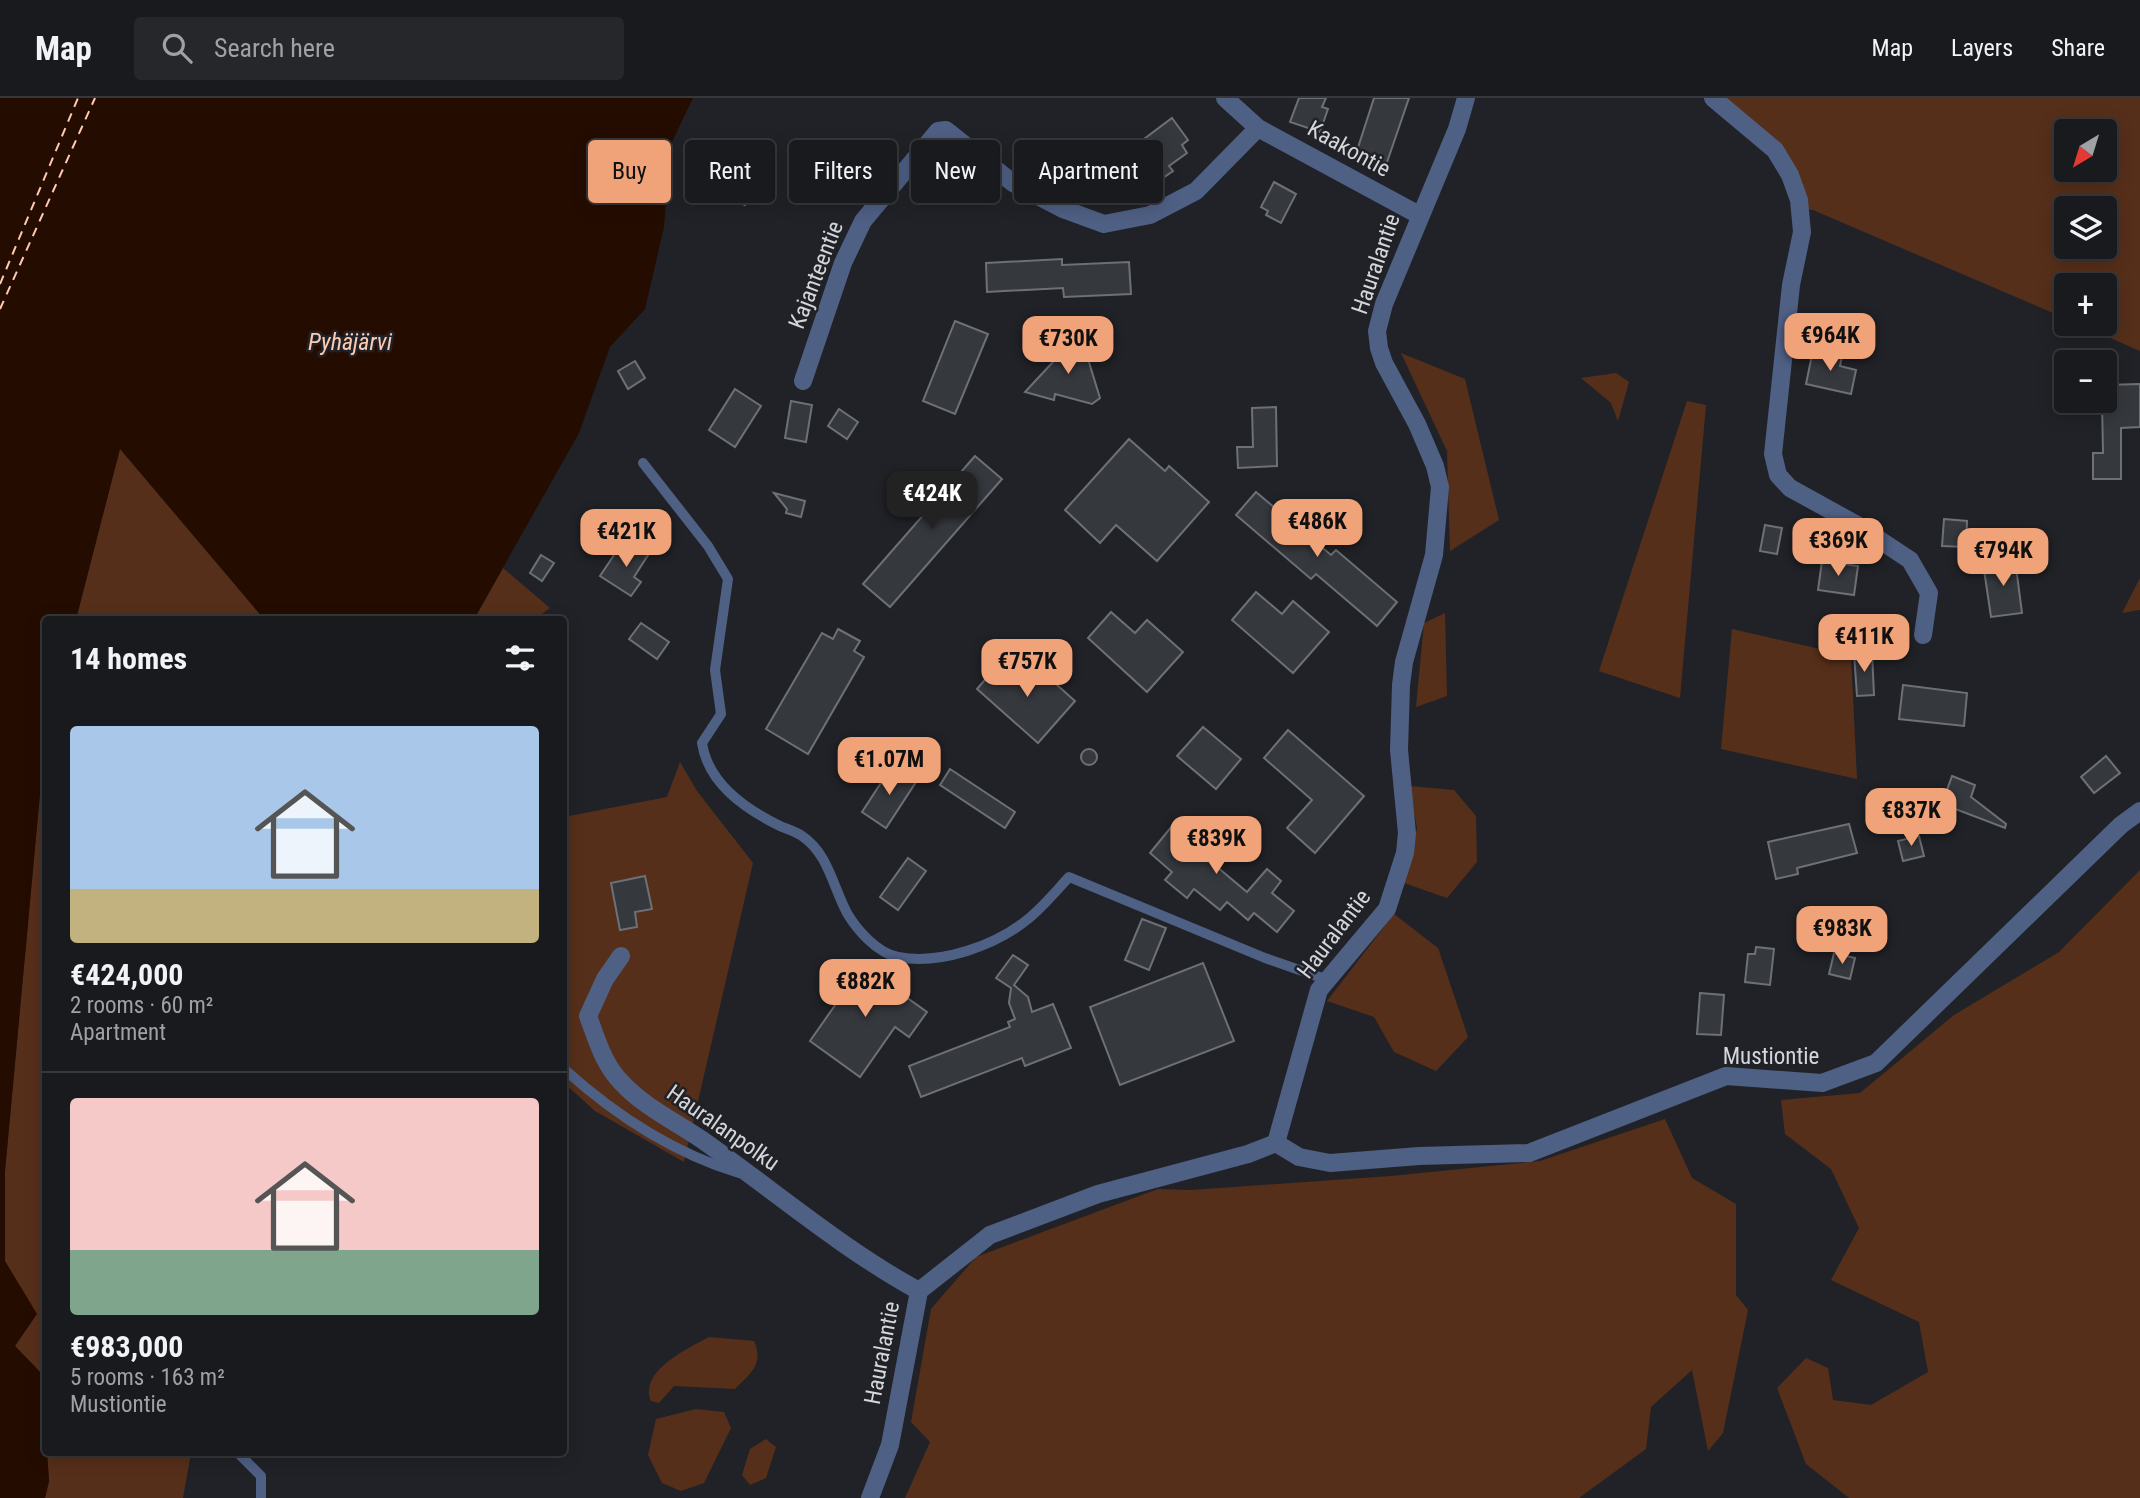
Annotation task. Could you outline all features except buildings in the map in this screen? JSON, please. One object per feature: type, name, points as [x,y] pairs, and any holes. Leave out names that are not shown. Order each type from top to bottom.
[{"type":"street","name":"Kaakontie","points":[[1225,98],[1258,128],[1419,215]]},
{"type":"street","name":"Hauralantie","points":[[870,1498],[890,1445],[919,1291],[990,1235],[1098,1194],[1248,1154],[1276,1143],[1307,1024],[1319,990],[1387,909],[1405,853],[1407,833],[1399,750],[1401,685],[1404,662],[1434,555],[1440,487],[1435,466],[1418,424],[1384,363],[1377,331],[1384,304],[1457,129],[1466,98]]},
{"type":"street","points":[[1713,98],[1775,150],[1790,175],[1799,200],[1802,232],[1791,285],[1773,454],[1778,475],[1790,488],[1857,525],[1910,560],[1929,593],[1923,635]]},
{"type":"street","name":"Kajanteentie","points":[[803,381],[843,263],[863,221],[938,131],[946,130],[1013,183],[1063,209],[1104,224],[1150,215],[1196,191],[1258,128]]},
{"type":"street","name":"Mustiontie","points":[[1276,1143],[1299,1157],[1330,1163],[1529,1153],[1726,1076],[1822,1083],[1876,1063],[2121,825],[2140,811]]},
{"type":"street","name":"Hauralanpolku","points":[[621,956],[605,979],[588,1016],[604,1060],[621,1082],[644,1103],[872,1265],[919,1291]]},
{"type":"lane","points":[[643,463],[708,546],[728,579],[715,670],[721,714],[702,743],[704,759],[724,787],[746,808],[802,835],[822,854],[848,914],[865,937],[896,957],[927,958],[982,946],[1028,920],[1069,877],[1265,958],[1328,980]]},
{"type":"lane","points":[[567,1072],[593,1095],[670,1146],[711,1165],[753,1178]]},
{"type":"lane","points":[[241,1456],[261,1476],[261,1498]]},
{"type":"shaded area","points":[[1726,98],[2140,98],[2140,351],[2106,336],[2117,336],[2117,273],[2054,273],[2054,313],[1813,210],[1803,209],[1802,194]]},
{"type":"shaded area","points":[[1401,353],[1465,379],[1499,520],[1450,551],[1447,451]]},
{"type":"shaded area","points":[[1616,373],[1629,382],[1618,421],[1611,403],[1581,378]]},
{"type":"shaded area","points":[[1687,401],[1706,405],[1680,698],[1599,671]]},
{"type":"shaded area","points":[[120,448],[261,616],[77,616]]},
{"type":"shaded area","points":[[503,568],[550,608],[539,616],[476,616]]},
{"type":"shaded area","points":[[2140,578],[2140,610],[2122,613]]},
{"type":"shaded area","points":[[1445,613],[1447,696],[1416,707],[1424,623]]},
{"type":"shaded area","points":[[1732,629],[1851,656],[1857,779],[1721,749]]},
{"type":"shaded area","points":[[680,762],[697,791],[753,863],[684,1162],[595,1111],[567,1086],[567,816],[667,797]]},
{"type":"shaded area","points":[[42,772],[42,1374],[15,1346],[25,1328],[5,1261],[5,1171]]},
{"type":"shaded area","points":[[1409,786],[1454,790],[1476,816],[1477,862],[1447,898],[1404,883],[1417,828]]},
{"type":"shaded area","points":[[2140,870],[2140,1498],[1849,1498],[1806,1464],[1777,1388],[1806,1358],[1828,1368],[1833,1400],[1871,1405],[1928,1372],[1919,1322],[1831,1280],[1859,1228],[1831,1169],[1785,1134],[1781,1100],[1860,1093],[1954,1015],[2059,952]]},
{"type":"shaded area","points":[[1394,914],[1438,948],[1468,1037],[1436,1071],[1394,1052],[1374,1017],[1327,1001]]},
{"type":"shaded area","points":[[1665,1119],[1692,1178],[1736,1204],[1736,1295],[1748,1310],[1723,1433],[1708,1451],[1692,1370],[1651,1407],[1646,1449],[1579,1498],[905,1498],[930,1442],[911,1422],[931,1309],[976,1257],[1158,1189],[1191,1190],[1391,1176],[1540,1161]]},
{"type":"shaded area","points":[[709,1337],[754,1341],[757,1362],[746,1378],[735,1389],[674,1386],[659,1403],[651,1401],[649,1390],[658,1371],[667,1362]]},
{"type":"shaded area","points":[[696,1409],[724,1412],[731,1428],[704,1483],[681,1491],[662,1483],[648,1455],[656,1419]]},
{"type":"shaded area","points":[[766,1439],[776,1447],[766,1478],[750,1485],[742,1475],[750,1449]]},
{"type":"shaded area","points":[[47,1456],[190,1456],[183,1498],[45,1498],[49,1481]]},
{"type":"water","name":"Pyhäjärvi","points":[[0,98],[693,98],[671,144],[671,140],[588,140],[588,203],[666,203],[664,227],[645,309],[610,347],[579,433],[476,616],[261,616],[120,449],[77,616],[42,616],[42,772],[5,1171],[5,1261],[37,1314],[15,1346],[42,1374],[42,1456],[47,1456],[49,1481],[45,1498],[0,1498]]},
{"type":"ferry route","points":[[0,284],[78,98]]},
{"type":"ferry route","points":[[0,309],[95,98]]}]
